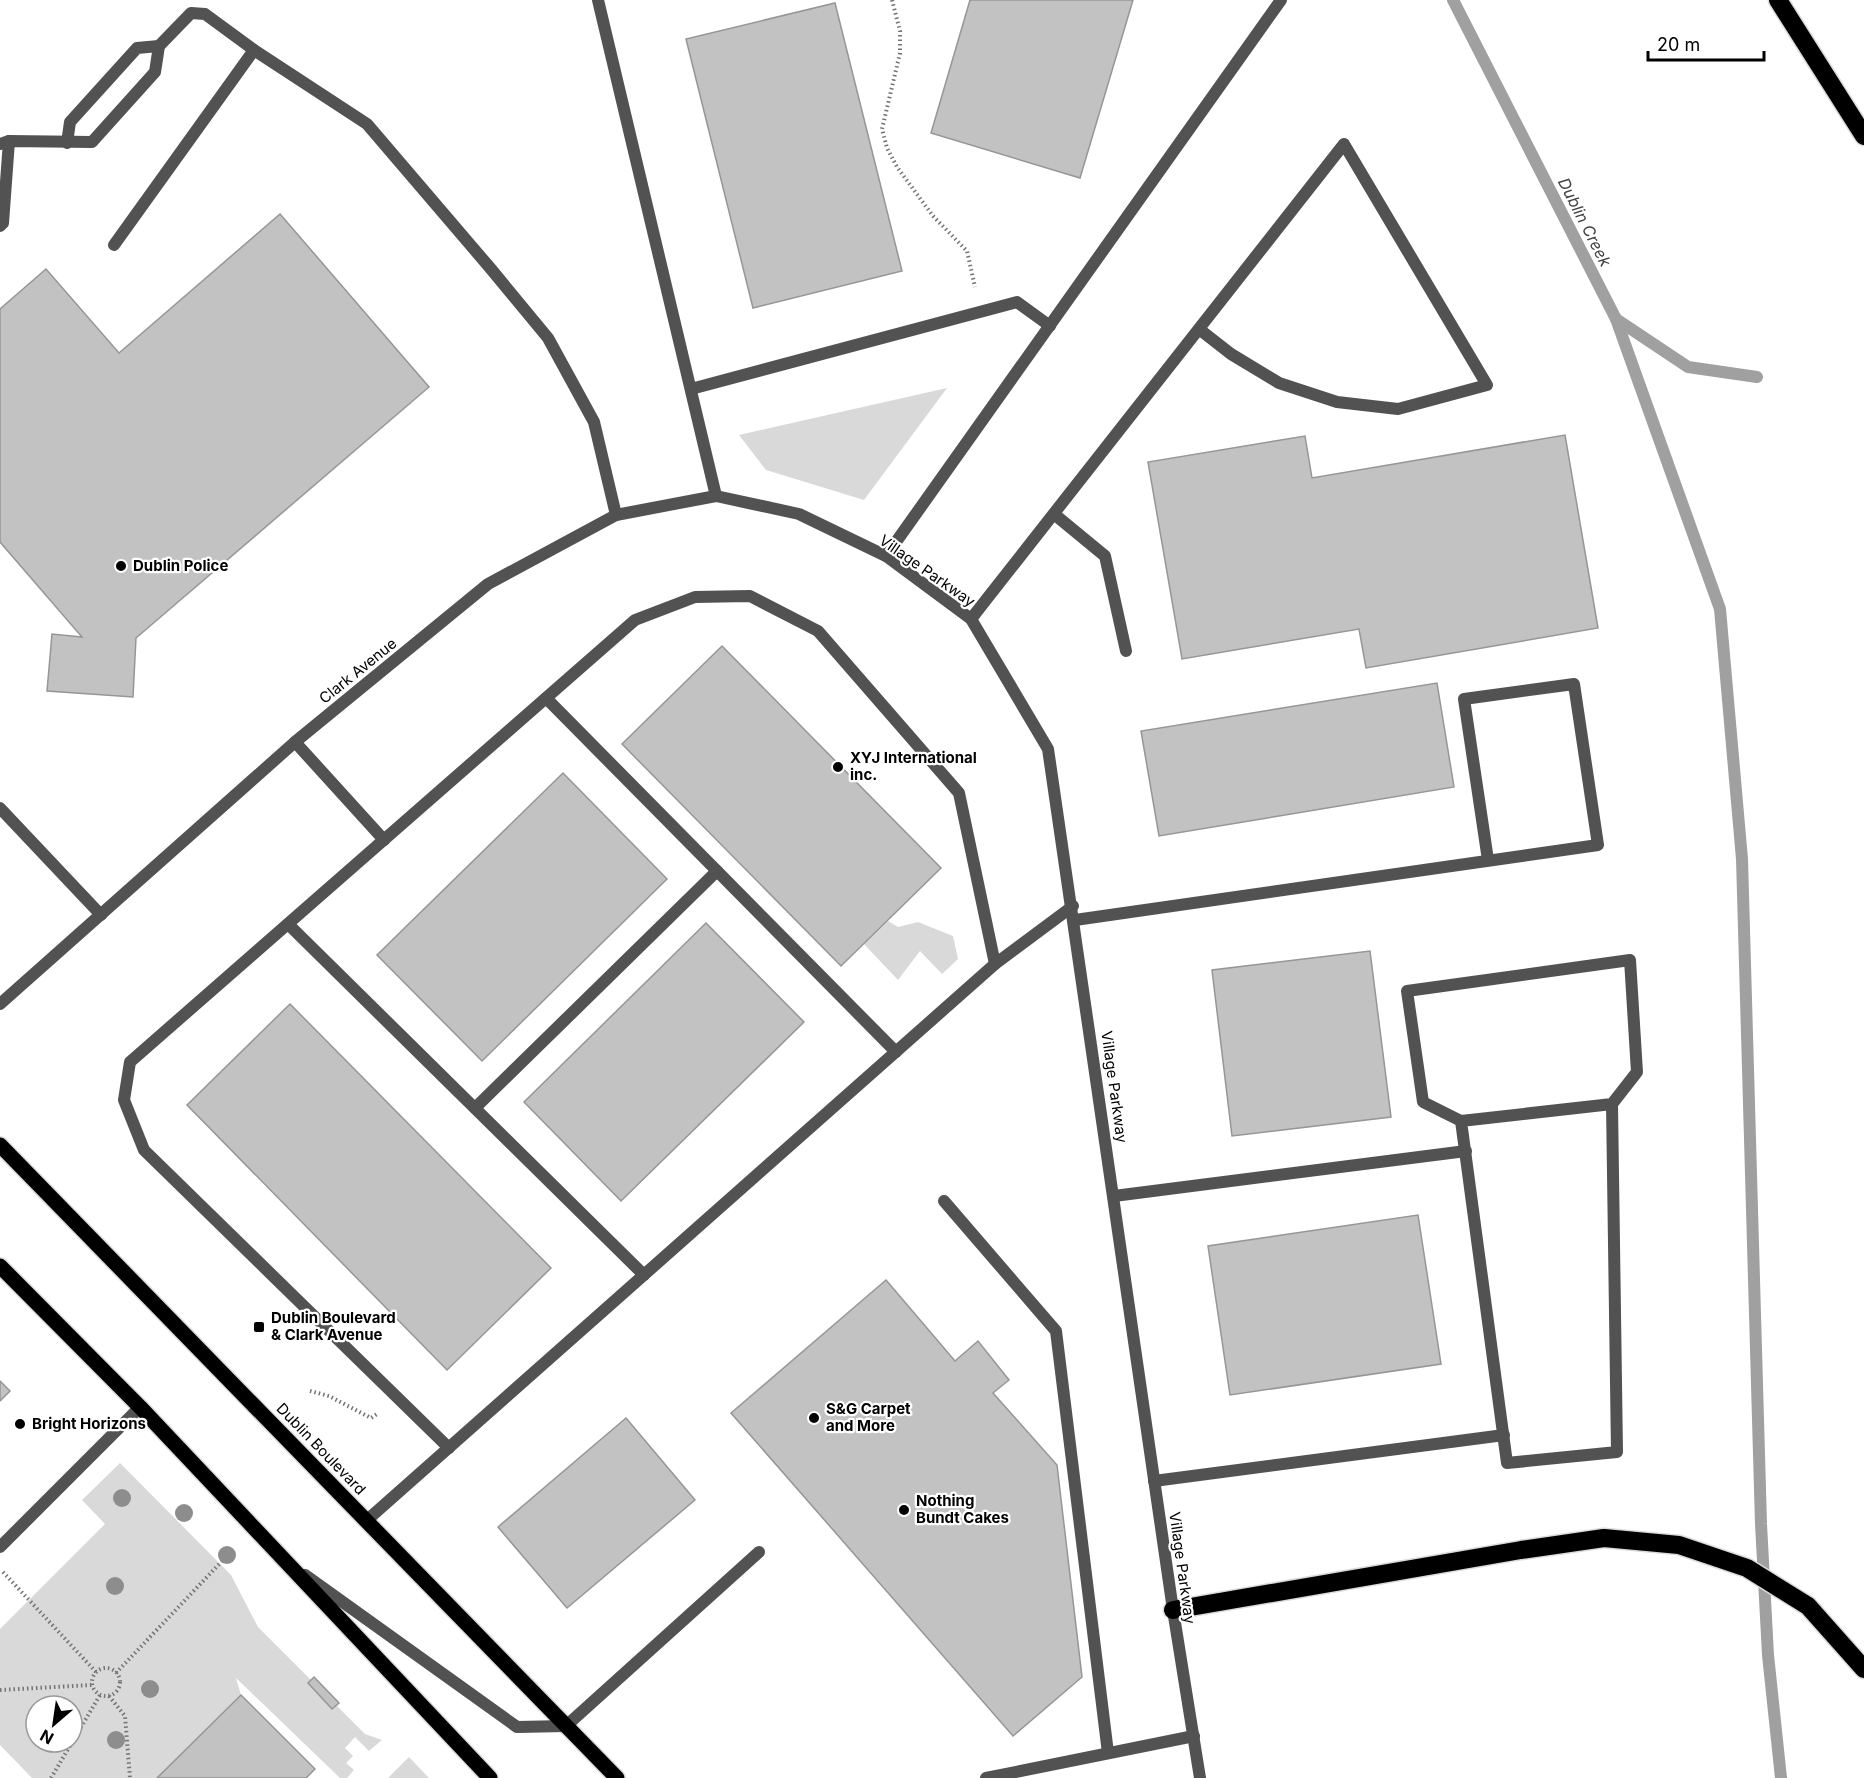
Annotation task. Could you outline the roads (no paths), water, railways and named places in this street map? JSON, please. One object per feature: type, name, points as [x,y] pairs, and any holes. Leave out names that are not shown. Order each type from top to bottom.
[{"type":"highway","points":[[1778,0],[1864,136]]},
{"type":"highway","points":[[1173,1610],[1521,1550],[1604,1538],[1679,1545],[1747,1568],[1808,1606],[1864,1669]]},
{"type":"main road","name":"Dublin Boulevard","points":[[0,1145],[617,1778]]},
{"type":"main road","points":[[0,1266],[140,1407],[279,1557],[490,1778]]},
{"type":"street","points":[[598,0],[716,496]]},
{"type":"street","points":[[886,556],[1281,0]]},
{"type":"street","points":[[0,226],[3,223],[4,143],[92,142],[155,72],[159,46],[191,13],[205,14],[254,50],[367,124],[548,338],[594,422],[616,515]]},
{"type":"street","points":[[67,143],[70,122],[137,48],[159,46]]},
{"type":"street","points":[[114,245],[254,50]]},
{"type":"street","points":[[971,619],[1344,144],[1487,385],[1398,409],[1337,402],[1279,382],[1231,354],[1199,329]]},
{"type":"street","points":[[691,389],[1017,302],[1050,326]]},
{"type":"street","name":"Clark Avenue","points":[[0,1004],[295,742],[488,584],[616,515],[716,496],[799,514]]},
{"type":"street","name":"Village Parkway","points":[[799,514],[886,556],[971,619],[1048,749],[1073,906],[1173,1610],[1200,1778]]},
{"type":"street","points":[[1054,514],[1105,556],[1126,651]]},
{"type":"street","points":[[449,1448],[144,1150],[124,1100],[130,1062],[635,620],[694,597],[750,596],[818,631],[959,792],[995,964]]},
{"type":"street","points":[[1075,920],[1598,845],[1574,684],[1464,699],[1488,860]]},
{"type":"street","points":[[546,698],[896,1052]]},
{"type":"street","points":[[295,742],[384,840]]},
{"type":"street","points":[[0,808],[101,915]]},
{"type":"street","points":[[475,1108],[717,871]]},
{"type":"street","points":[[366,1521],[995,964],[1073,906]]},
{"type":"street","points":[[288,924],[644,1275]]},
{"type":"street","points":[[1461,1121],[1507,1463],[1617,1452],[1612,1104],[1637,1072],[1630,960],[1407,992],[1423,1102],[1461,1121],[1612,1104]]},
{"type":"street","points":[[1114,1196],[1466,1151]]},
{"type":"street","points":[[944,1201],[1056,1331],[1108,1753]]},
{"type":"street","points":[[0,1546],[140,1407]]},
{"type":"street","points":[[1154,1481],[1504,1436]]},
{"type":"street","points":[[279,1557],[517,1727],[566,1726],[759,1552]]},
{"type":"street","points":[[986,1778],[1194,1736]]},
{"type":"waterway","points":[[1453,0],[1616,319],[1720,609],[1742,859],[1761,1524],[1768,1655],[1781,1778]]},
{"type":"waterway","name":"Dublin Creek","points":[[1616,319],[1688,367],[1757,377]]},
{"type":"place","name":"Dublin Police","points":[[121,566]]},
{"type":"place","name":"XYJ International inc.","points":[[838,767]]},
{"type":"place","name":"Dublin Boulevard & Clark Avenue","points":[[259,1327]]},
{"type":"place","name":"S&G Carpet and More","points":[[814,1418]]},
{"type":"place","name":"Bright Horizons","points":[[20,1424]]},
{"type":"place","name":"Nothing Bundt Cakes","points":[[904,1510]]}]
